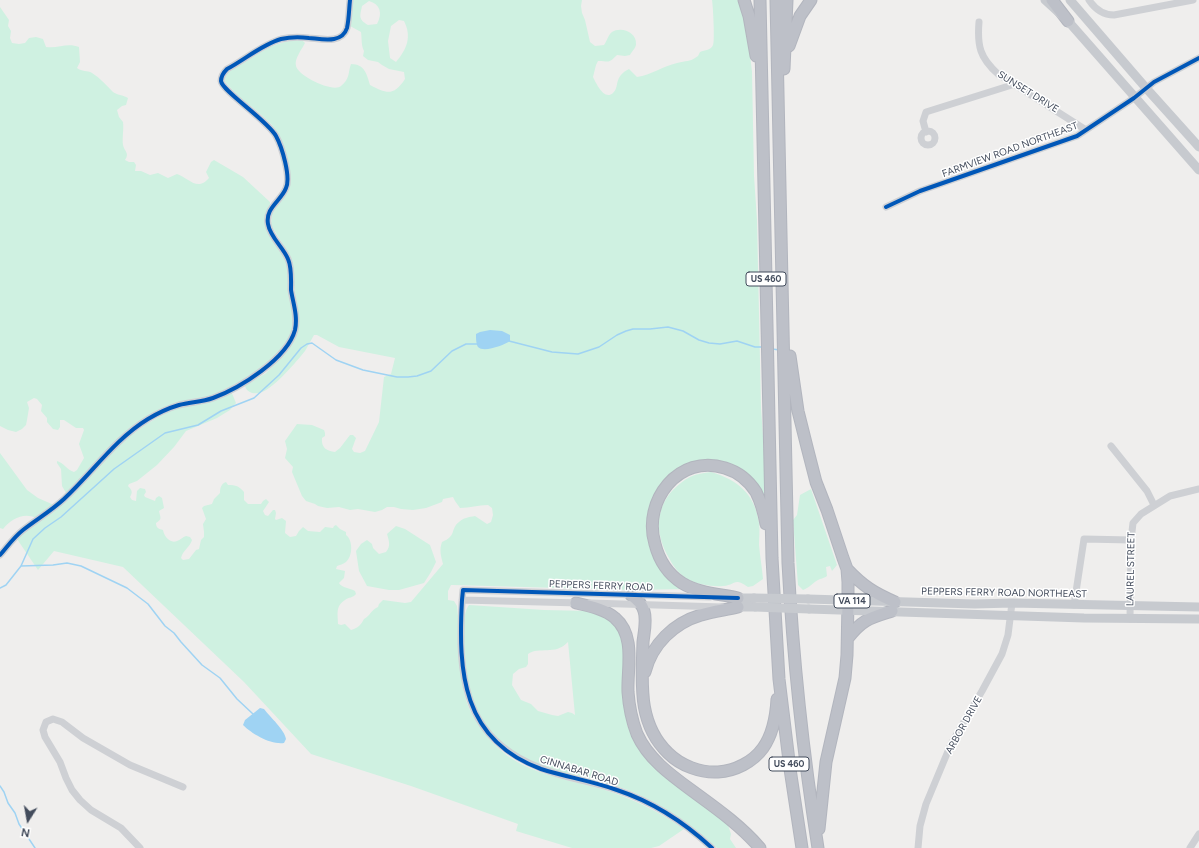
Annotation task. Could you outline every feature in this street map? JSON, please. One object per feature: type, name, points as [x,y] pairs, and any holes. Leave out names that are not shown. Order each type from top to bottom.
[{"type":"highway","points":[[744,0],[749,16],[756,57],[763,127]]},
{"type":"highway","name":"US 460","points":[[760,0],[772,558],[779,679],[790,770],[802,848]]},
{"type":"highway","name":"US 460","points":[[776,0],[787,544],[792,634],[802,736],[818,848]]},
{"type":"highway","points":[[779,162],[787,0]]},
{"type":"highway","points":[[784,62],[792,34],[800,16],[811,0]]},
{"type":"highway","points":[[1052,0],[1068,21]]},
{"type":"highway","points":[[782,314],[797,404],[806,447],[816,482],[847,569],[848,638],[844,678],[825,769],[818,848]]},
{"type":"highway","points":[[738,602],[691,587],[674,577],[661,560],[654,541],[653,519],[658,499],[662,491],[677,475],[703,464],[733,470],[750,484],[760,501],[765,517],[772,558]]},
{"type":"highway","points":[[847,569],[861,583],[894,607],[863,622],[848,638]]},
{"type":"highway","points":[[631,595],[637,599],[645,613],[642,662],[643,701],[647,721],[656,739],[664,749],[679,762],[705,771],[721,772],[739,767],[750,761],[764,747],[769,737],[773,725],[779,679]]},
{"type":"highway","points":[[643,691],[644,679],[650,660],[659,643],[666,635],[691,619],[738,602]]},
{"type":"highway","points":[[576,603],[608,613],[621,624],[626,631],[629,648],[628,690],[630,711],[637,733],[648,752],[666,771],[737,824],[760,848]]},
{"type":"main road","points":[[1045,0],[1068,21],[1134,98],[1199,170]]},
{"type":"main road","points":[[1070,0],[1199,147]]},
{"type":"main road","name":"PEPPERS FERRY ROAD","points":[[738,602],[808,604]]},
{"type":"main road","name":"PEPPERS FERRY ROAD NORTHEAST","points":[[808,604],[894,607],[1011,616],[1199,619]]},
{"type":"main road","name":"PEPPERS FERRY ROAD NORTHEAST","points":[[894,607],[974,604],[1074,604],[1199,607]]},
{"type":"street","points":[[0,555],[23,530],[63,500],[109,452],[134,429],[147,420],[178,405],[213,398],[246,382],[274,361],[289,342],[293,335],[296,322],[289,260],[270,231],[268,223],[268,214],[287,187],[287,177],[283,157],[273,131],[267,124],[222,86],[221,80],[223,73],[227,69],[271,43],[282,39],[307,38],[332,40],[338,38],[343,34],[346,28],[350,0]]},
{"type":"street","points":[[1089,0],[1097,10],[1108,15],[1122,14],[1193,0]]},
{"type":"street","name":"SUNSET DRIVE","points":[[978,22],[978,43],[982,55],[988,65],[998,74],[1086,130]]},
{"type":"street","name":"FARMVIEW ROAD NORTHEAST","points":[[886,207],[920,191],[1077,136],[1134,98],[1146,88],[1199,58]]},
{"type":"street","points":[[926,132],[923,121],[926,112],[1015,84]]},
{"type":"street","points":[[1112,446],[1146,491],[1154,505]]},
{"type":"street","name":"LAUREL STREET","points":[[1130,619],[1131,540],[1133,523],[1140,514],[1170,496],[1199,489]]},
{"type":"street","points":[[1074,604],[1084,539],[1131,540]]},
{"type":"street","name":"PEPPERS FERRY ROAD","points":[[463,590],[631,595],[738,602]]},
{"type":"street","name":"CINNABAR ROAD","points":[[463,590],[462,663],[466,688],[476,714],[493,739],[516,757],[539,768],[617,790],[649,803],[680,822],[712,848]]},
{"type":"street","name":"PEPPERS FERRY ROAD","points":[[462,600],[641,605],[738,602]]},
{"type":"street","name":"ARBOR DRIVE","points":[[918,848],[920,826],[926,804],[951,744],[1002,654],[1008,635],[1012,604]]},
{"type":"street","points":[[140,848],[121,828],[91,810],[80,800],[69,784],[60,762],[44,737],[43,730],[46,722],[53,719],[62,722],[83,738],[130,765],[183,787]]},
{"type":"street","points":[[1190,848],[1199,834]]},
{"type":"green space","points":[[353,0],[582,0],[582,13],[590,42],[595,46],[604,45],[611,33],[616,30],[628,31],[636,40],[635,47],[630,55],[617,55],[609,61],[598,61],[596,65],[593,77],[601,90],[606,95],[610,95],[615,91],[621,75],[629,69],[637,77],[642,76],[672,64],[692,60],[698,56],[700,52],[711,48],[714,37],[712,0],[739,0],[748,38],[752,72],[765,501],[725,466],[673,476],[649,537],[687,589],[631,590],[451,585],[448,591],[448,600],[454,601],[457,606],[461,674],[466,700],[476,721],[493,743],[521,764],[537,771],[605,790],[626,798],[646,806],[684,829],[659,846],[651,848],[572,848],[516,831],[518,824],[411,786],[311,754],[244,682],[123,567],[54,551],[38,570],[17,539],[123,441],[145,425],[171,410],[231,391],[236,403],[230,410],[217,418],[186,431],[174,447],[157,465],[137,481],[129,484],[128,486],[132,491],[130,497],[132,500],[136,501],[137,491],[140,488],[145,489],[145,497],[155,501],[159,496],[162,498],[164,508],[159,511],[160,520],[156,523],[157,527],[163,530],[166,537],[174,542],[186,536],[190,537],[192,540],[182,555],[181,558],[183,560],[189,559],[196,550],[199,549],[201,540],[204,537],[203,524],[206,519],[202,508],[212,504],[214,499],[220,493],[222,485],[226,482],[228,485],[237,486],[244,492],[244,500],[248,504],[261,504],[266,499],[269,502],[263,511],[265,515],[268,516],[273,510],[275,510],[275,519],[282,518],[286,521],[285,533],[290,537],[296,536],[303,527],[308,531],[320,532],[325,527],[333,528],[336,525],[346,532],[351,544],[350,556],[345,563],[337,566],[336,569],[345,571],[344,578],[339,583],[340,585],[355,591],[356,594],[342,602],[338,608],[338,624],[345,624],[351,630],[359,626],[383,600],[405,603],[411,602],[443,564],[440,550],[442,542],[447,540],[452,535],[456,525],[461,521],[475,516],[487,524],[491,522],[493,515],[492,508],[488,505],[460,508],[453,497],[443,499],[442,502],[426,508],[413,510],[387,507],[375,512],[358,509],[350,510],[339,507],[327,508],[306,501],[302,496],[292,472],[293,467],[285,458],[287,449],[285,441],[297,424],[312,425],[324,430],[325,436],[322,438],[322,444],[329,451],[335,452],[350,435],[353,435],[356,438],[352,449],[354,452],[360,453],[365,451],[379,422],[384,377],[391,374],[395,358],[339,347],[317,335],[314,335],[305,351],[285,374],[267,390],[252,393],[249,392],[245,386],[266,373],[287,351],[298,314],[290,256],[271,225],[272,213],[288,192],[290,187],[290,178],[278,134],[272,125],[239,97],[224,81],[228,72],[262,51],[280,43],[302,40],[305,43],[297,57],[296,66],[298,70],[309,79],[337,88],[344,83],[347,78],[351,64],[356,64],[365,71],[370,85],[386,92],[394,91],[405,79],[404,72],[389,69],[378,62],[368,60],[363,56],[364,51],[361,32],[350,26]],"holes":[[[369,1],[373,2],[378,7],[380,16],[377,24],[368,25],[361,19],[360,15],[362,6]],[[399,20],[404,21],[408,32],[408,38],[405,48],[396,62],[390,58],[388,41],[391,26]]]},
{"type":"green space","points":[[0,7],[9,20],[8,26],[11,31],[10,38],[12,43],[25,43],[29,38],[36,37],[43,39],[46,47],[70,45],[79,47],[80,62],[77,68],[92,73],[113,92],[128,98],[126,105],[117,110],[119,117],[123,122],[123,145],[127,156],[125,160],[134,162],[136,165],[135,171],[141,171],[150,175],[158,173],[168,178],[177,174],[193,183],[201,184],[209,178],[206,172],[211,162],[214,160],[243,177],[270,202],[265,216],[286,260],[294,324],[288,342],[266,365],[239,382],[216,394],[157,412],[66,493],[62,486],[61,469],[57,461],[62,463],[69,470],[74,472],[77,470],[84,458],[79,444],[84,430],[83,428],[76,428],[64,420],[60,420],[60,427],[58,430],[53,429],[41,411],[42,405],[37,399],[34,398],[27,402],[29,408],[27,420],[26,425],[22,429],[16,432],[0,426]]},
{"type":"green space","points":[[0,453],[27,490],[38,498],[54,505],[36,518],[31,516],[22,516],[10,522],[3,529],[0,528]]},
{"type":"green space","points":[[711,472],[721,475],[737,484],[744,490],[754,504],[759,526],[759,545],[763,579],[753,586],[748,587],[740,582],[735,582],[723,586],[714,586],[699,584],[691,581],[676,570],[661,541],[659,523],[660,515],[667,498],[675,488],[688,478],[697,474]]},
{"type":"green space","points":[[811,489],[837,565],[832,571],[830,566],[826,567],[827,576],[819,579],[803,590],[798,585],[793,520],[797,515],[800,495]]},
{"type":"green space","points":[[396,526],[405,529],[430,545],[436,562],[424,583],[399,590],[389,590],[367,586],[359,571],[356,551],[361,544],[367,540],[379,554],[386,552],[389,546],[387,534]]},
{"type":"green space","points":[[469,605],[544,610],[589,611],[606,615],[622,631],[630,724],[627,725],[633,736],[727,822],[731,834],[730,839],[736,848],[717,848],[686,823],[653,802],[617,786],[543,767],[510,749],[496,737],[477,710],[471,693],[467,675],[464,643],[464,622],[466,609]],"holes":[[[568,642],[575,715],[568,712],[558,716],[552,715],[538,711],[531,704],[521,700],[512,685],[513,674],[519,669],[526,667],[528,664],[528,654],[537,651],[558,649]]]},
{"type":"water","points":[[490,330],[502,331],[510,335],[510,341],[489,349],[481,349],[476,343],[476,334]]},
{"type":"water","points":[[260,708],[264,709],[283,732],[286,739],[284,743],[268,741],[251,732],[243,725],[245,720]]},
{"type":"waterway","points":[[509,341],[552,352],[578,354],[599,347],[626,331],[633,329],[668,327],[683,331],[699,340],[709,343],[720,344],[737,341],[755,347],[762,347]]},
{"type":"waterway","points":[[0,588],[6,585],[21,566],[33,539],[45,528],[61,517],[114,469],[165,433],[198,425],[221,411],[254,398],[279,375],[301,348],[307,344],[312,343],[336,360],[363,370],[397,377],[417,376],[431,371],[452,351],[466,344],[477,344]]},
{"type":"waterway","points":[[772,349],[780,350]]},
{"type":"waterway","points":[[21,566],[67,563],[81,566],[127,588],[148,604],[165,626],[174,633],[202,665],[220,678],[237,699],[253,714]]},
{"type":"waterway","points":[[0,786],[8,803],[15,813],[19,824],[35,848]]},
{"type":"cycle path","points":[[0,555],[20,533],[64,499],[114,446],[136,427],[167,409],[213,398],[249,380],[273,362],[290,341],[296,325],[291,290],[290,266],[286,255],[271,233],[268,224],[269,213],[286,188],[287,170],[283,154],[276,136],[271,129],[229,92],[223,86],[221,79],[227,69],[274,41],[302,37],[331,39],[341,36],[347,28],[350,0]]},
{"type":"cycle path","points":[[886,207],[920,191],[1077,136],[1134,98],[1154,82],[1199,58]]},
{"type":"cycle path","points":[[712,848],[679,821],[643,800],[608,787],[541,769],[515,756],[495,740],[480,722],[470,701],[464,677],[461,627],[463,590],[738,598]]}]
